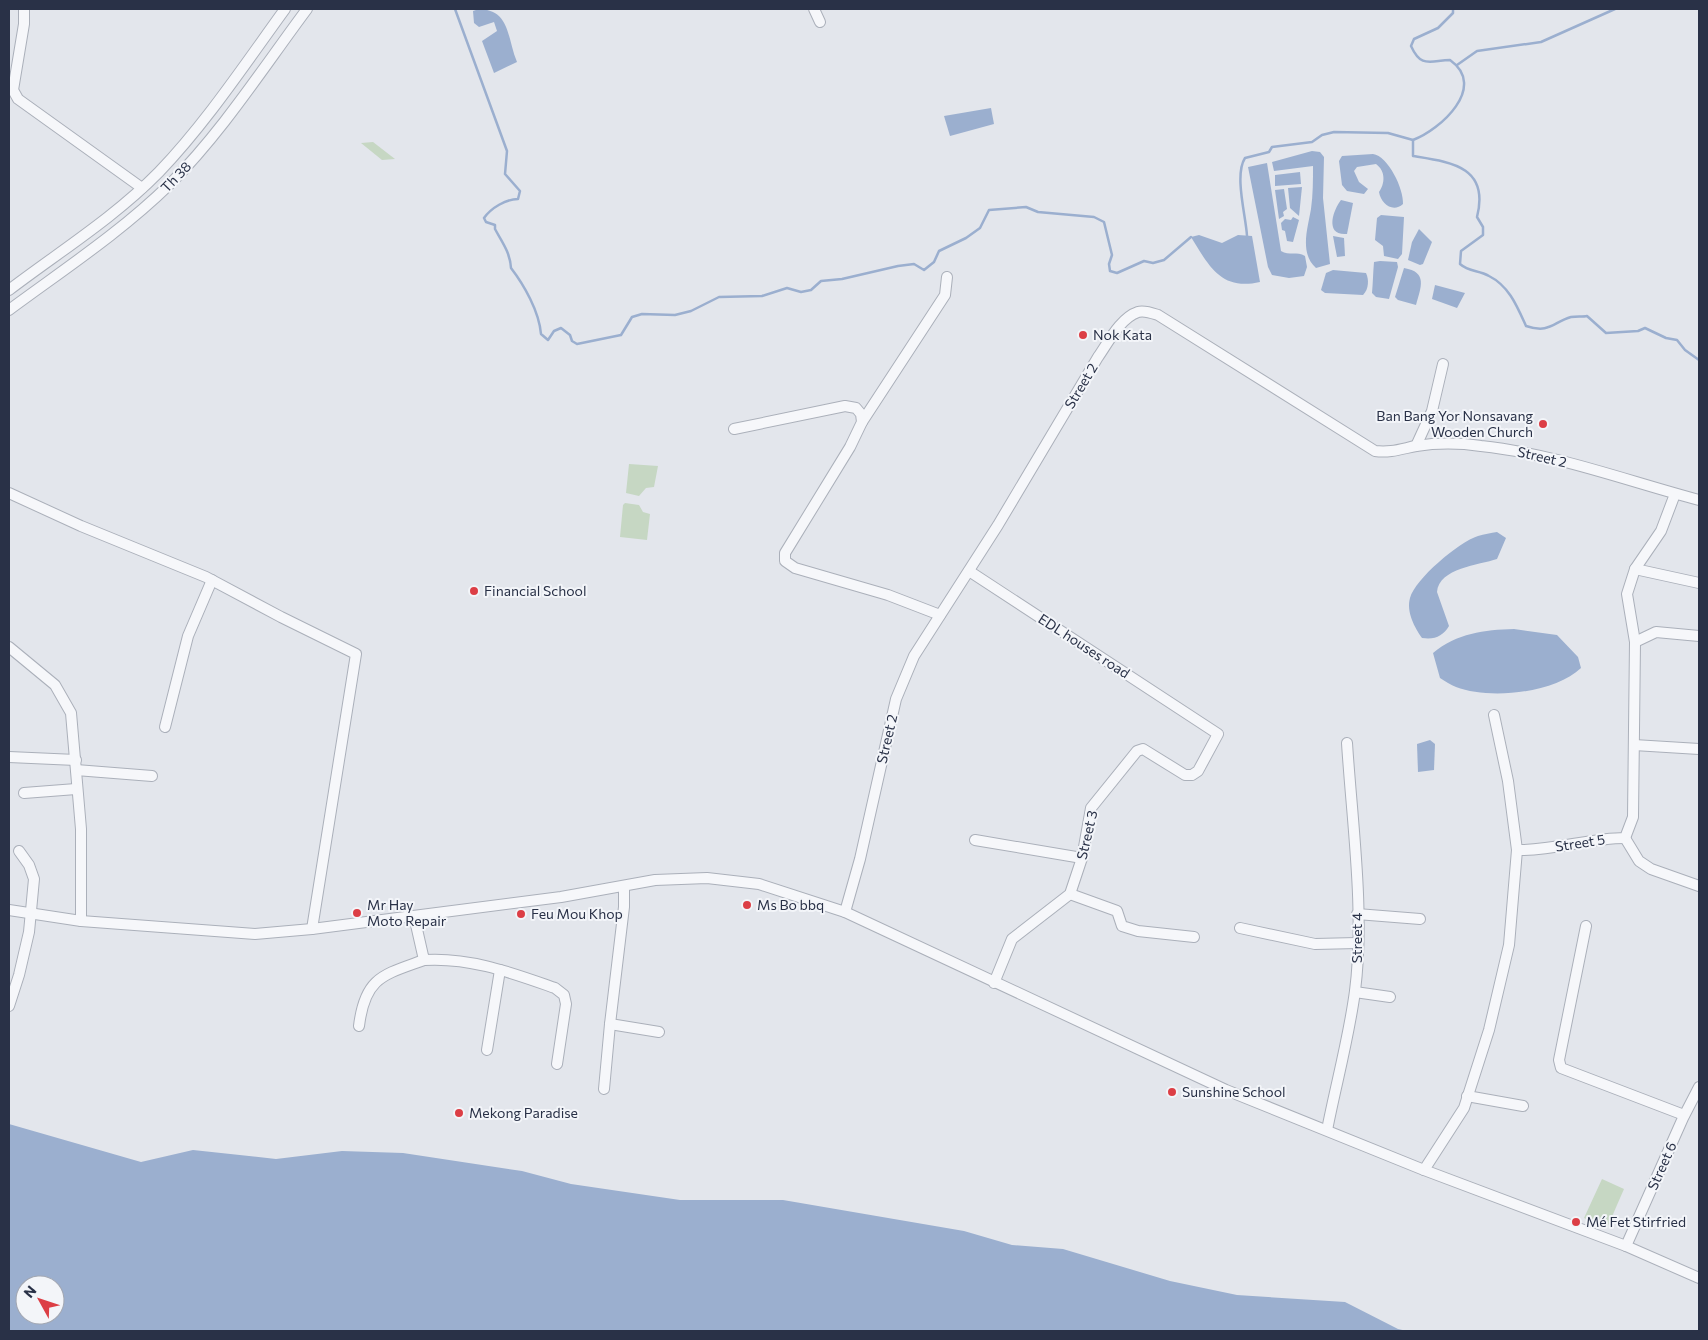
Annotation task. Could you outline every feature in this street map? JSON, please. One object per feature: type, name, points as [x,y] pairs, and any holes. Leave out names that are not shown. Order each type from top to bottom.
[{"type":"street","points":[[24,9],[24,24],[13,90],[18,99],[142,188]]},
{"type":"street","name":"Th 38","points":[[9,290],[142,188],[160,171],[213,107],[285,9]]},
{"type":"street","name":"Th 38","points":[[9,310],[110,236],[171,183],[226,119],[307,9]]},
{"type":"street","points":[[814,9],[820,22]]},
{"type":"street","points":[[160,171],[171,183]]},
{"type":"street","points":[[940,615],[888,595],[795,568],[785,561],[785,553],[850,448],[862,422],[945,295],[947,277]]},
{"type":"street","name":"Street 2","points":[[845,912],[860,859],[896,699],[914,656],[969,571],[1098,357],[1128,318],[1138,312],[1158,315],[1374,451],[1387,453],[1416,446],[1479,445],[1579,466],[1699,500]]},
{"type":"street","points":[[1416,446],[1432,411],[1443,364]]},
{"type":"street","points":[[734,429],[844,406],[856,408],[861,414],[862,422]]},
{"type":"street","points":[[9,493],[81,526],[212,580],[281,618],[356,654],[312,929]]},
{"type":"street","name":"Street 5","points":[[1517,850],[1530,850],[1602,838],[1625,838],[1633,817],[1634,745],[1635,642],[1628,594],[1636,569],[1661,531],[1675,494]]},
{"type":"street","points":[[1636,569],[1699,584]]},
{"type":"street","name":"EDL houses road","points":[[969,571],[1218,734]]},
{"type":"street","points":[[165,727],[188,636],[212,580]]},
{"type":"street","points":[[1635,642],[1656,632],[1699,636]]},
{"type":"street","points":[[9,647],[55,685],[71,713],[76,765],[76,789],[81,828],[81,921]]},
{"type":"street","points":[[1424,1170],[1464,1108],[1489,1030],[1509,945],[1517,850],[1508,781],[1494,714]]},
{"type":"street","name":"Street 3","points":[[1070,894],[1082,858],[1091,808],[1137,751],[1143,749],[1184,774],[1192,776],[1198,771],[1218,734]]},
{"type":"street","name":"Street 4","points":[[1327,1130],[1355,992],[1357,914],[1346,743]]},
{"type":"street","points":[[1634,745],[1699,749]]},
{"type":"street","points":[[9,757],[152,776]]},
{"type":"street","points":[[24,794],[76,789]]},
{"type":"street","points":[[1625,838],[1639,862],[1651,869],[1699,886]]},
{"type":"street","points":[[975,840],[1082,858]]},
{"type":"street","points":[[9,1006],[27,940],[34,879],[29,865],[18,851]]},
{"type":"street","points":[[9,910],[81,921],[255,934],[312,929],[561,897],[655,880],[707,878],[759,884],[845,912],[1226,1090],[1424,1170],[1626,1246],[1699,1278]]},
{"type":"street","points":[[604,1089],[624,907],[624,886]]},
{"type":"street","points":[[994,983],[1012,938],[1070,894],[1117,911],[1122,926],[1138,931],[1194,937]]},
{"type":"street","points":[[1357,914],[1420,919]]},
{"type":"street","points":[[414,916],[424,960]]},
{"type":"street","points":[[1586,926],[1558,1060],[1561,1068],[1684,1115]]},
{"type":"street","points":[[1240,928],[1316,944],[1357,944]]},
{"type":"street","points":[[359,1026],[361,1006],[367,992],[377,980],[424,960],[448,958],[475,962],[555,988],[564,995],[566,1004],[557,1064]]},
{"type":"street","points":[[487,1050],[500,970]]},
{"type":"street","points":[[1355,992],[1390,997]]},
{"type":"street","points":[[610,1024],[659,1032]]},
{"type":"street","name":"Street 6","points":[[1626,1246],[1684,1115],[1699,1087]]},
{"type":"street","points":[[1467,1096],[1523,1106]]},
{"type":"green space","points":[[373,142],[395,159],[382,160],[361,143]]},
{"type":"green space","points":[[629,464],[658,466],[654,487],[646,488],[639,496],[626,493]]},
{"type":"green space","points":[[625,503],[639,505],[643,512],[650,514],[647,540],[620,537],[623,505]]},
{"type":"green space","points":[[1602,1179],[1624,1189],[1607,1228],[1584,1218]]},
{"type":"water","points":[[479,9],[497,14],[502,20],[509,35],[517,62],[494,73],[482,41],[497,31],[494,22],[479,27],[474,23],[473,11]]},
{"type":"water","points":[[991,108],[994,124],[950,136],[944,116]]},
{"type":"water","points":[[1312,151],[1320,152],[1324,157],[1323,198],[1330,264],[1316,268],[1311,262],[1306,247],[1312,198],[1313,166],[1274,171],[1272,162]]},
{"type":"water","points":[[1373,154],[1379,156],[1384,161],[1398,182],[1403,198],[1403,204],[1399,207],[1388,206],[1382,200],[1379,192],[1384,178],[1382,170],[1376,164],[1357,167],[1354,171],[1359,182],[1368,189],[1364,194],[1347,191],[1342,185],[1339,161],[1342,156]]},
{"type":"water","points":[[1267,163],[1281,251],[1305,256],[1307,267],[1304,276],[1289,278],[1272,275],[1268,267],[1248,167]]},
{"type":"water","points":[[1300,172],[1301,184],[1275,186],[1275,175]]},
{"type":"water","points":[[1302,187],[1299,216],[1290,208],[1288,188]]},
{"type":"water","points":[[1284,189],[1287,209],[1283,212],[1284,216],[1279,219],[1275,190]]},
{"type":"water","points":[[1341,200],[1353,203],[1347,234],[1340,234],[1335,231],[1332,222],[1335,210]]},
{"type":"water","points":[[1381,215],[1404,217],[1402,254],[1398,259],[1384,256],[1383,246],[1375,240],[1377,218]]},
{"type":"water","points":[[1293,217],[1299,220],[1293,242],[1287,241],[1281,223],[1285,219],[1291,220]]},
{"type":"water","points":[[1419,229],[1432,242],[1423,264],[1420,265],[1408,260],[1412,242]]},
{"type":"water","points":[[1199,235],[1222,243],[1238,235],[1252,236],[1260,282],[1235,283],[1218,274],[1204,258],[1191,237]]},
{"type":"water","points":[[1333,236],[1344,238],[1345,256],[1337,257]]},
{"type":"water","points":[[1374,262],[1397,262],[1398,267],[1389,299],[1376,297],[1372,293]]},
{"type":"water","points":[[1404,268],[1412,270],[1420,277],[1421,286],[1416,305],[1398,300],[1395,297]]},
{"type":"water","points":[[1333,270],[1366,273],[1368,284],[1365,293],[1363,295],[1325,293],[1321,290],[1326,273]]},
{"type":"water","points":[[1435,285],[1465,293],[1457,308],[1432,299]]},
{"type":"water","points":[[1497,532],[1506,538],[1497,559],[1461,569],[1452,573],[1439,584],[1437,592],[1449,626],[1438,636],[1422,638],[1414,625],[1409,609],[1410,598],[1420,581],[1449,553],[1460,546],[1478,536]]},
{"type":"water","points":[[1514,629],[1557,635],[1578,657],[1581,668],[1570,677],[1555,683],[1521,692],[1486,693],[1470,691],[1456,687],[1440,678],[1433,653],[1442,646],[1471,634],[1492,630]]},
{"type":"water","points":[[1430,740],[1435,744],[1434,770],[1418,772],[1417,744]]},
{"type":"water","points":[[9,1124],[141,1162],[193,1150],[276,1159],[342,1151],[403,1153],[522,1171],[571,1184],[680,1200],[783,1200],[964,1231],[1012,1245],[1063,1249],[1170,1281],[1237,1295],[1345,1302],[1398,1329],[1407,1331],[9,1331]]},
{"type":"waterway","points":[[455,9],[507,151],[505,174],[520,191],[518,199],[499,205],[484,218],[486,222],[495,225],[495,229],[507,252],[511,268],[526,290],[534,307],[541,334],[548,340],[554,331],[561,328],[577,344],[621,335],[632,317],[642,314],[675,315],[691,311],[719,297],[762,296],[787,288],[801,292],[811,290],[821,281],[842,279],[898,266],[914,264],[924,270],[934,262],[939,251],[966,238],[980,228],[989,210],[1026,207],[1038,212],[1094,217],[1104,222],[1112,255],[1109,264],[1110,271],[1117,273],[1144,261],[1153,263],[1164,260],[1191,237]]},
{"type":"waterway","points":[[1453,9],[1453,13],[1438,28],[1414,39],[1411,46],[1418,58],[1426,62],[1450,60],[1460,71],[1464,82],[1462,95],[1447,117],[1436,127],[1413,140],[1413,156],[1453,164],[1472,177],[1478,187],[1480,200],[1477,217],[1483,227],[1483,235],[1461,251],[1460,264],[1485,274],[1502,285],[1512,297],[1526,326],[1541,329],[1571,317],[1587,316],[1606,333],[1638,331],[1645,328],[1666,338],[1677,340],[1685,350],[1699,360]]},
{"type":"waterway","points":[[1457,65],[1477,51],[1541,42],[1615,9]]},
{"type":"waterway","points":[[1247,236],[1241,185],[1242,165],[1245,158],[1269,152],[1272,147],[1312,142],[1322,135],[1334,132],[1388,133],[1413,140]]},
{"type":"place","name":"Nok Kata","points":[[1083,335]]},
{"type":"place","name":"Ban Bang Yor Nonsavang Wooden Church","points":[[1543,424]]},
{"type":"place","name":"Financial School","points":[[474,591]]},
{"type":"place","name":"Ms Bo bbq","points":[[747,905]]},
{"type":"place","name":"Mr Hay Moto Repair","points":[[357,913]]},
{"type":"place","name":"Feu Mou Khop","points":[[521,914]]},
{"type":"place","name":"Sunshine School","points":[[1172,1092]]},
{"type":"place","name":"Mekong Paradise","points":[[459,1113]]},
{"type":"place","name":"Mé Fet Stirfried","points":[[1576,1222]]}]
